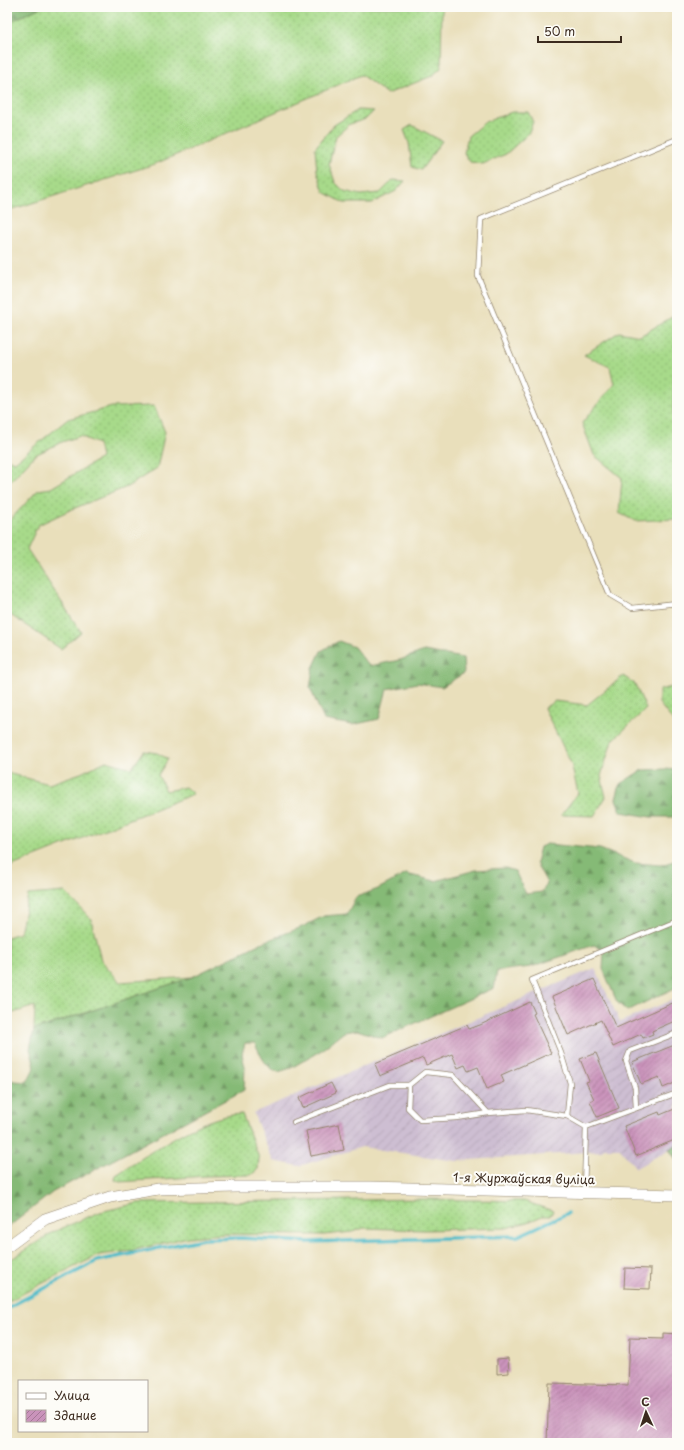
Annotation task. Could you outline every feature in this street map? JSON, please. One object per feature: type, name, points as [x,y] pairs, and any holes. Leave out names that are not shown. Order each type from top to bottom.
[{"type":"street","name":"1-я Журжаўская вуліца","points":[[7,1246],[45,1218],[110,1197],[151,1190],[236,1186],[370,1187],[677,1194]]},
{"type":"lane","points":[[677,139],[481,220],[478,276],[610,595],[632,608],[677,603]]},
{"type":"lane","points":[[567,1116],[570,1083],[553,1033],[532,980],[677,920]]},
{"type":"lane","points":[[636,1108],[635,1088],[626,1061],[630,1051],[677,1033]]},
{"type":"lane","points":[[294,1122],[390,1085],[409,1085],[425,1072],[453,1075],[488,1113]]},
{"type":"lane","points":[[409,1085],[408,1108],[420,1120],[457,1118],[488,1113],[526,1110],[567,1116],[586,1127]]},
{"type":"lane","points":[[586,1127],[677,1093]]},
{"type":"lane","points":[[584,1192],[586,1127]]},
{"type":"shaded area","points":[[595,968],[620,1022],[677,998],[677,1145],[636,1168],[619,1148],[604,1148],[602,1151],[456,1161],[362,1147],[299,1166],[273,1161],[253,1113]]},
{"type":"green space","points":[[7,7],[41,7],[7,23]]},
{"type":"green space","points":[[41,7],[442,7],[441,68],[432,76],[387,94],[361,75],[155,164],[7,211],[7,23]]},
{"type":"green space","points":[[358,110],[374,111],[366,119],[350,124],[336,136],[329,164],[335,182],[344,191],[361,195],[380,193],[393,180],[405,181],[396,191],[372,203],[344,203],[324,192],[317,171],[315,148],[334,125]]},
{"type":"green space","points":[[512,112],[528,112],[533,122],[528,134],[506,154],[483,164],[470,162],[464,153],[468,136],[485,122]]},
{"type":"green space","points":[[412,125],[442,141],[421,170],[412,167],[409,143],[404,130]]},
{"type":"green space","points":[[677,314],[677,372],[674,376],[673,414],[677,421],[677,519],[635,521],[619,513],[622,478],[594,455],[582,423],[614,384],[610,367],[584,355],[619,332],[640,336]]},
{"type":"green space","points":[[154,406],[165,432],[157,468],[127,487],[70,510],[38,525],[27,549],[81,632],[61,649],[9,614],[7,618],[7,523],[38,490],[51,488],[101,458],[98,444],[80,436],[62,442],[35,455],[7,485],[7,459],[15,462],[68,419],[112,407]]},
{"type":"green space","points":[[339,641],[354,647],[369,666],[400,660],[424,651],[463,658],[464,673],[442,687],[418,683],[387,689],[379,719],[352,725],[324,720],[310,688],[313,668],[321,651]]},
{"type":"green space","points":[[623,676],[635,684],[646,709],[612,741],[601,776],[606,797],[594,816],[561,815],[578,793],[571,763],[544,708],[555,701],[587,705]]},
{"type":"green space","points":[[677,686],[677,726],[659,703],[659,690]]},
{"type":"green space","points":[[144,751],[157,753],[168,759],[158,775],[166,791],[185,787],[193,794],[7,868],[7,773],[49,784],[81,773],[106,761],[132,768]]},
{"type":"green space","points":[[642,770],[677,770],[677,817],[651,817],[621,812],[616,799],[620,784]]},
{"type":"green space","points":[[547,844],[600,849],[635,863],[661,865],[677,860],[677,987],[627,1011],[617,1002],[603,969],[604,951],[594,945],[531,967],[497,971],[494,988],[382,1038],[357,1030],[344,1032],[320,1051],[291,1068],[278,1072],[270,1067],[261,1057],[255,1043],[245,1043],[242,1054],[245,1067],[244,1090],[53,1192],[7,1228],[7,1079],[27,1082],[35,1066],[30,1049],[34,1030],[192,977],[261,943],[302,927],[324,916],[347,914],[356,897],[378,889],[406,874],[435,881],[476,870],[505,868],[515,871],[526,894],[542,892],[547,883],[536,863],[540,847]]},
{"type":"green space","points":[[65,892],[91,919],[101,960],[120,982],[192,977],[34,1030],[35,1006],[7,1015],[7,937],[20,933],[28,895]]},
{"type":"green space","points":[[242,1114],[259,1158],[258,1169],[251,1175],[206,1176],[120,1182],[115,1180],[116,1175],[160,1146],[192,1128],[225,1116]]},
{"type":"green space","points":[[677,1145],[677,1161],[669,1149]]},
{"type":"green space","points":[[425,1199],[524,1201],[553,1211],[550,1216],[542,1216],[528,1222],[506,1228],[423,1230],[364,1228],[352,1232],[323,1235],[223,1234],[188,1237],[130,1251],[99,1255],[7,1302],[7,1262],[53,1232],[100,1212],[138,1203]]},
{"type":"building","points":[[594,979],[616,1028],[677,1001],[677,1020],[652,1031],[653,1034],[643,1038],[641,1034],[613,1047],[601,1020],[568,1035],[552,997]]},
{"type":"building","points":[[530,1002],[535,1013],[533,1014],[551,1053],[501,1075],[504,1082],[487,1089],[478,1067],[468,1071],[465,1065],[458,1068],[452,1054],[426,1065],[423,1058],[380,1076],[375,1064],[467,1025],[469,1029],[480,1025]]},
{"type":"building","points":[[677,1044],[677,1082],[663,1088],[659,1077],[641,1084],[632,1062]]},
{"type":"building","points":[[596,1053],[619,1108],[597,1117],[590,1101],[594,1099],[586,1082],[589,1081],[580,1059]]},
{"type":"building","points":[[331,1083],[336,1093],[303,1108],[299,1098]]},
{"type":"building","points":[[677,1108],[677,1139],[636,1156],[624,1126],[659,1112],[660,1115]]},
{"type":"building","points":[[339,1124],[344,1150],[311,1156],[306,1131]]},
{"type":"building","points":[[625,1268],[651,1269],[650,1289],[624,1288]]},
{"type":"building","points":[[663,1333],[677,1334],[677,1443],[547,1443],[549,1383],[628,1385],[630,1337],[663,1338]]},
{"type":"building","points":[[508,1358],[509,1373],[497,1374],[497,1359]]},
{"type":"waterway","points":[[7,1308],[97,1261],[203,1239],[240,1238],[308,1242],[518,1236],[568,1213]]}]
